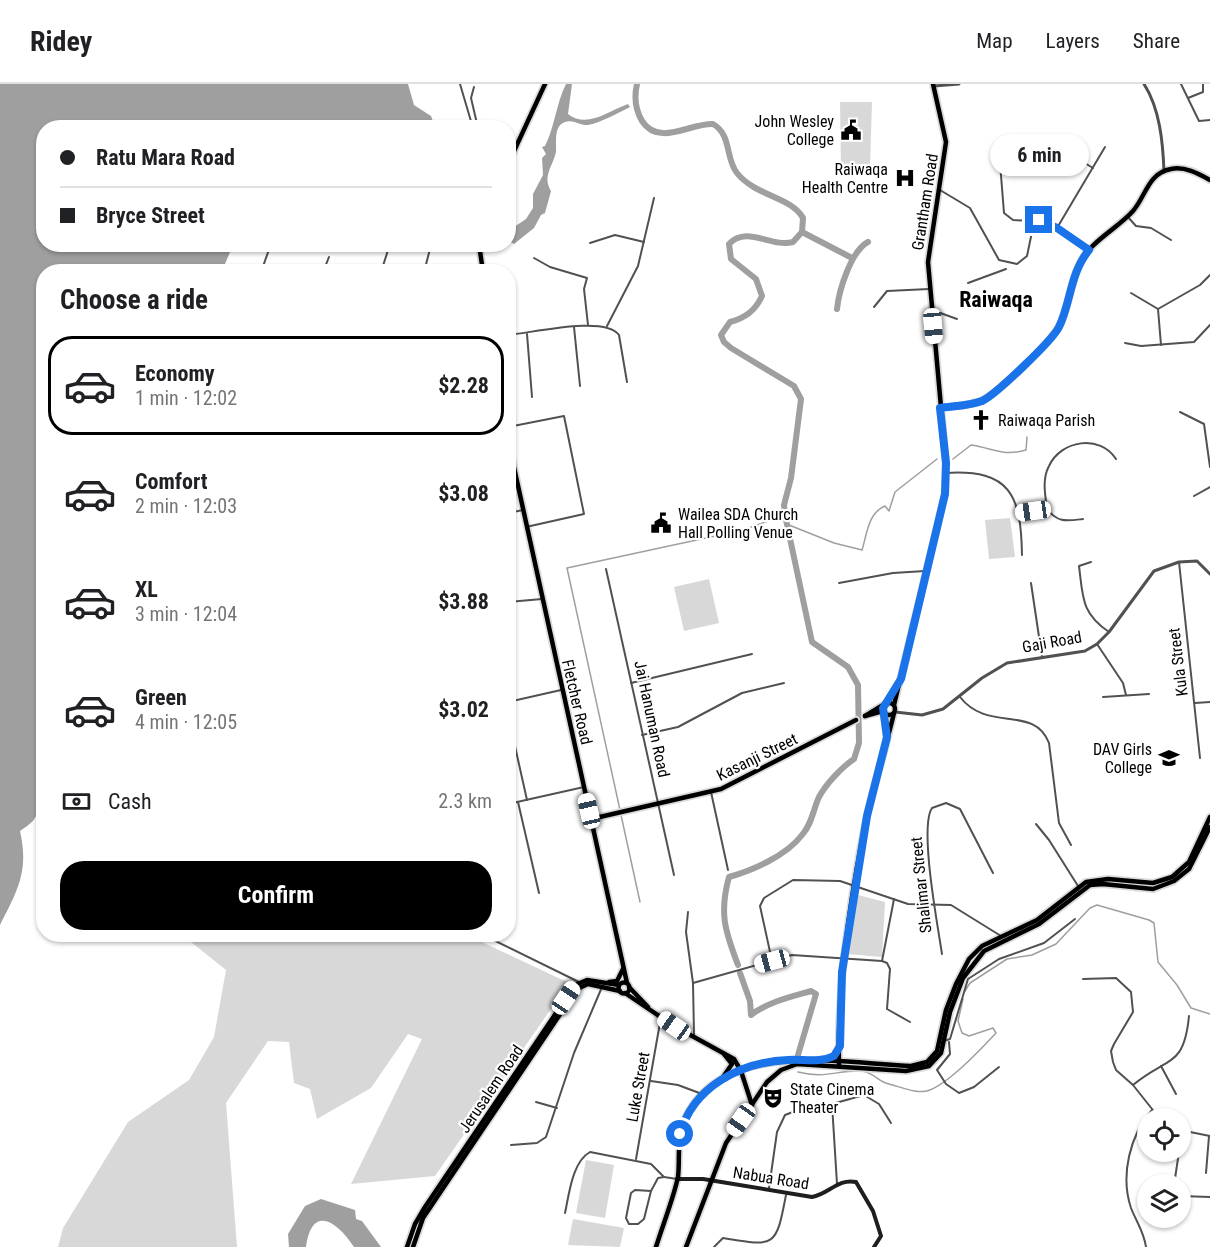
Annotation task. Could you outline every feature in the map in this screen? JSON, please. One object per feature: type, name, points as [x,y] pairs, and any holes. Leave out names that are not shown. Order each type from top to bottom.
[{"type":"main road","points":[[517,146],[545,84]]},
{"type":"main road","name":"Grantham Road","points":[[839,1064],[840,986],[867,816],[944,504],[946,473],[930,289],[930,242],[946,142],[933,85]]},
{"type":"main road","points":[[940,408],[967,405],[988,398],[1048,340],[1059,326],[1079,264],[1089,250],[1137,205],[1147,185],[1164,172],[1182,169],[1210,180]]},
{"type":"main road","name":"Fletcher Road","points":[[516,477],[623,969],[624,987]]},
{"type":"main road","name":"Grantham Road","points":[[885,704],[901,679]]},
{"type":"main road","points":[[884,712],[885,704],[894,709]]},
{"type":"main road","name":"Kasanji Street","points":[[591,819],[711,792],[739,781],[885,704]]},
{"type":"main road","name":"Kasanji Street","points":[[864,716],[894,709]]},
{"type":"main road","name":"Grantham Road","points":[[884,712],[887,737]]},
{"type":"main road","points":[[686,1247],[726,1143],[767,1082],[787,1067],[797,1064],[911,1066],[927,1062],[937,1051],[946,1010],[964,967],[975,953],[994,939],[1037,920],[1078,887],[1094,880],[1153,883],[1172,877],[1189,862],[1210,817]]},
{"type":"main road","points":[[716,1082],[741,1071],[785,1060],[824,1060],[839,1064],[906,1071],[925,1068],[938,1058],[946,1041],[950,1012],[963,978],[984,951],[1039,924],[1090,885],[1103,884],[1153,889],[1174,881],[1189,869],[1210,827]]},
{"type":"main road","points":[[581,983],[617,981],[623,969]]},
{"type":"main road","points":[[594,981],[624,987],[661,1017],[734,1059],[741,1071],[752,1105]]},
{"type":"main road","points":[[581,983],[603,987],[624,987]]},
{"type":"main road","name":"Jerusalem Road","points":[[407,1247],[415,1224],[425,1207],[558,1010],[581,983]]},
{"type":"main road","name":"Jerusalem Road","points":[[413,1247],[427,1213],[581,983]]},
{"type":"main road","points":[[824,1060],[834,1056],[840,1046]]},
{"type":"main road","points":[[656,1247],[677,1179],[678,1145],[683,1125],[692,1106],[732,1066],[724,1054]]},
{"type":"main road","name":"Nabua Road","points":[[677,1179],[711,1180],[786,1195],[817,1196],[837,1184]]},
{"type":"main road","points":[[837,1184],[850,1180],[860,1185],[873,1211],[881,1236],[874,1247]]},
{"type":"street","points":[[460,84],[471,120]]},
{"type":"street","points":[[933,85],[959,84]]},
{"type":"street","points":[[1144,84],[1150,94],[1160,129],[1164,150],[1164,172]]},
{"type":"street","points":[[1181,84],[1199,121],[1210,120]]},
{"type":"street","points":[[1187,98],[1203,92],[1203,84]]},
{"type":"street","points":[[474,87],[471,98],[476,120]]},
{"type":"street","points":[[1057,228],[1105,147]]},
{"type":"street","points":[[1070,154],[1093,168]]},
{"type":"street","points":[[1026,160],[1000,163],[1004,213],[1013,220],[1044,220],[1089,250]]},
{"type":"street","points":[[939,190],[970,208],[999,260],[1005,262],[1017,264],[1027,256],[1036,221]]},
{"type":"street","points":[[607,326],[638,266],[654,198]]},
{"type":"street","points":[[1127,216],[1136,226],[1150,228],[1171,240]]},
{"type":"street","points":[[590,243],[615,235],[644,242]]},
{"type":"street","points":[[326,264],[328,257]]},
{"type":"street","points":[[534,258],[550,267],[587,278],[584,289],[588,325]]},
{"type":"street","points":[[968,283],[1006,269]]},
{"type":"street","points":[[1158,309],[1200,285],[1210,275]]},
{"type":"street","points":[[874,307],[887,291],[930,289]]},
{"type":"street","points":[[1131,293],[1158,309]]},
{"type":"street","points":[[1158,309],[1161,345]]},
{"type":"street","points":[[932,310],[957,319]]},
{"type":"street","points":[[516,334],[588,325],[607,326],[619,335],[627,382]]},
{"type":"street","points":[[1125,343],[1161,345],[1194,342],[1210,326]]},
{"type":"street","points":[[574,327],[580,386]]},
{"type":"street","points":[[527,333],[532,397]]},
{"type":"street","points":[[1180,412],[1204,424],[1210,467]]},
{"type":"street","points":[[516,425],[564,416],[584,514],[526,527]]},
{"type":"street","points":[[1083,519],[1061,521],[1054,518],[1047,508],[1048,467],[1060,452],[1078,444],[1097,444],[1106,448],[1116,459]]},
{"type":"street","points":[[946,473],[972,472],[989,476],[1010,492],[1018,513],[1022,555]]},
{"type":"street","points":[[1194,496],[1210,487]]},
{"type":"street","points":[[1018,513],[1047,508]]},
{"type":"street","points":[[516,511],[523,510]]},
{"type":"street","points":[[1179,562],[1197,561],[1210,574]]},
{"type":"street","points":[[1091,562],[1079,566],[1083,598],[1090,617],[1109,632]]},
{"type":"street","name":"Gaji Road","points":[[894,709],[922,715],[936,712],[960,697],[982,678],[1007,663],[1077,654],[1097,644],[1109,632],[1148,575],[1161,567],[1179,562]]},
{"type":"street","name":"Kula Street","points":[[1179,562],[1196,703],[1200,758]]},
{"type":"street","name":"Jai Hanuman Road","points":[[606,569],[674,876]]},
{"type":"street","points":[[839,583],[893,573],[928,571]]},
{"type":"street","points":[[1031,583],[1042,657]]},
{"type":"street","points":[[516,601],[542,598]]},
{"type":"street","points":[[1097,644],[1123,683],[1126,695]]},
{"type":"street","points":[[632,683],[752,654]]},
{"type":"street","points":[[642,735],[678,727],[742,693],[784,683]]},
{"type":"street","points":[[516,700],[562,690]]},
{"type":"street","points":[[1103,697],[1149,694]]},
{"type":"street","points":[[960,697],[980,715],[1026,721],[1043,731],[1049,743],[1059,823],[1071,845]]},
{"type":"street","points":[[1196,703],[1210,702]]},
{"type":"street","points":[[516,751],[527,800]]},
{"type":"street","points":[[539,893],[518,802],[584,787]]},
{"type":"street","points":[[711,792],[728,870]]},
{"type":"street","name":"Shalimar Street","points":[[942,954],[934,904],[928,814],[939,804],[955,805],[960,809],[993,873]]},
{"type":"street","points":[[1036,824],[1049,840],[1078,887]]},
{"type":"street","points":[[772,961],[760,913],[764,898],[793,880],[840,881],[911,904],[951,905],[1001,936]]},
{"type":"street","points":[[882,961],[894,899]]},
{"type":"street","points":[[688,912],[686,932],[693,983],[694,1038]]},
{"type":"street","points":[[999,1067],[974,1087],[959,1093],[943,1080],[937,1070],[950,1054],[946,1041],[968,979],[999,959],[1044,943],[1075,919]]},
{"type":"street","points":[[993,930],[994,939]]},
{"type":"street","points":[[497,942],[581,983]]},
{"type":"street","points":[[693,983],[792,955],[882,961],[887,963],[890,969],[887,1009],[910,1022]]},
{"type":"street","points":[[1083,979],[1116,978],[1131,992],[1134,1006],[1131,1019],[1111,1051],[1116,1070],[1133,1085],[1150,1108]]},
{"type":"street","points":[[511,1145],[544,1140],[557,1108],[574,1053],[603,987]]},
{"type":"street","points":[[1133,1085],[1179,1055],[1183,1049],[1189,1016]]},
{"type":"street","name":"Luke Street","points":[[636,1160],[661,1017]]},
{"type":"street","points":[[1161,1066],[1176,1094]]},
{"type":"street","points":[[651,1081],[678,1085],[702,1094]]},
{"type":"street","points":[[769,1191],[777,1132],[785,1115],[806,1107],[832,1104],[856,1096],[869,1096],[882,1107],[891,1123]]},
{"type":"street","points":[[536,1102],[557,1108]]},
{"type":"street","points":[[832,1104],[837,1184]]},
{"type":"street","points":[[1137,1131],[1134,1135],[1128,1172],[1131,1208],[1146,1247]]},
{"type":"street","points":[[1191,1133],[1210,1136],[1206,1173]]},
{"type":"street","points":[[565,1213],[576,1173],[587,1153],[636,1160],[654,1166],[664,1177]]},
{"type":"street","points":[[651,1191],[635,1190],[631,1193],[626,1218],[629,1224],[636,1224],[645,1219],[651,1191],[658,1179],[664,1177],[677,1179]]},
{"type":"street","points":[[714,1247],[723,1238],[759,1245],[771,1240],[779,1228],[786,1195]]},
{"type":"street","points":[[1191,1196],[1210,1197]]},
{"type":"shaded area","points":[[0,84],[408,84],[414,105],[431,116],[432,120],[36,120],[36,252],[230,252],[225,264],[36,264],[36,816],[20,831],[23,858],[20,880],[0,925]]},
{"type":"shaded area","points":[[566,84],[572,84],[568,114],[583,120],[598,117],[628,104],[630,107],[588,125],[571,121],[561,124],[557,131],[556,152],[548,176],[551,191],[545,213],[541,215],[534,228],[516,242],[516,226],[526,219],[533,208],[533,194],[543,175],[542,158],[546,154],[542,147],[545,146],[548,138]]},
{"type":"shaded area","points":[[840,102],[872,102],[870,168],[841,169]]},
{"type":"shaded area","points":[[1010,518],[1015,557],[989,559],[985,520]]},
{"type":"shaded area","points":[[709,579],[719,623],[684,631],[674,587]]},
{"type":"shaded area","points":[[858,895],[885,902],[882,957],[847,954]]},
{"type":"shaded area","points":[[191,942],[482,942],[569,983],[435,1176],[351,1184],[422,1039],[408,1034],[371,1088],[317,1119],[310,1089],[294,1083],[289,1042],[268,1041],[226,1103],[237,1247],[58,1247],[63,1228],[128,1122],[189,1080],[214,1037],[226,970]]},
{"type":"shaded area","points":[[586,1160],[614,1165],[605,1218],[576,1213]]},
{"type":"shaded area","points":[[321,1199],[355,1210],[356,1219],[362,1221],[381,1247],[354,1247],[333,1224],[319,1221],[309,1234],[306,1247],[289,1247],[288,1234],[305,1206]]},
{"type":"shaded area","points":[[573,1219],[624,1228],[620,1247],[568,1245]]},
{"type":"waterway","points":[[637,84],[635,98],[637,107],[642,121],[649,129],[666,133],[713,124],[726,140],[731,161],[737,173],[753,187],[791,205],[803,218],[802,232],[793,242],[785,243],[744,237],[729,244],[731,259],[756,279],[762,296],[753,310],[730,322],[721,335],[724,342],[731,348],[794,386],[801,399],[791,478],[784,505],[785,515],[812,642],[848,667],[858,685],[859,743],[854,759],[844,766],[822,792],[808,826],[795,843],[778,856],[729,877],[724,901],[725,922],[738,965]]},
{"type":"waterway","points":[[802,232],[852,258]]},
{"type":"waterway","points":[[837,309],[840,292],[851,262],[868,242]]},
{"type":"waterway","points":[[953,459],[971,445],[1010,453],[1026,450],[1027,437]]},
{"type":"waterway","points":[[789,525],[834,543],[862,550],[869,525],[879,509],[885,506],[889,511],[895,492],[937,459]]},
{"type":"waterway","points":[[620,810],[567,568],[743,530],[785,515]]},
{"type":"waterway","points":[[621,815],[640,902]]},
{"type":"waterway","points":[[965,991],[970,983],[1007,959],[1032,955],[1056,944],[1090,908],[1097,905],[1154,923],[1158,962],[1177,985],[1191,1008],[1210,1014]]},
{"type":"waterway","points":[[740,973],[750,1001],[751,1015],[772,1003],[787,998],[811,991],[816,994],[798,1055]]},
{"type":"waterway","points":[[798,1072],[816,1075],[861,1071],[885,1083],[904,1089],[920,1092],[930,1090],[956,1072],[996,1033],[993,1028],[969,1036],[962,1033],[958,1021],[963,999]]},
{"type":"place","name":"John Wesley College","points":[[851,130]]},
{"type":"place","name":"Raiwaqa Health Centre","points":[[905,178]]},
{"type":"place","name":"Raiwaqa Parish","points":[[981,420]]},
{"type":"place","name":"Wailea SDA Church Hall Polling Venue","points":[[661,523]]},
{"type":"place","name":"DAV Girls College","points":[[1169,758]]},
{"type":"place","name":"State Cinema Theater","points":[[773,1098]]},
{"type":"district","name":"Raiwaqa","points":[[996,299]]},
{"type":"route","points":[[680,1134],[692,1106],[706,1089],[725,1077],[774,1061],[824,1060],[834,1056],[840,1046],[840,986],[855,885],[867,816],[887,737],[883,708],[901,679],[944,504],[946,463],[940,408],[967,405],[988,398],[1054,334],[1059,326],[1079,264],[1089,250],[1044,220],[1039,220]]}]
